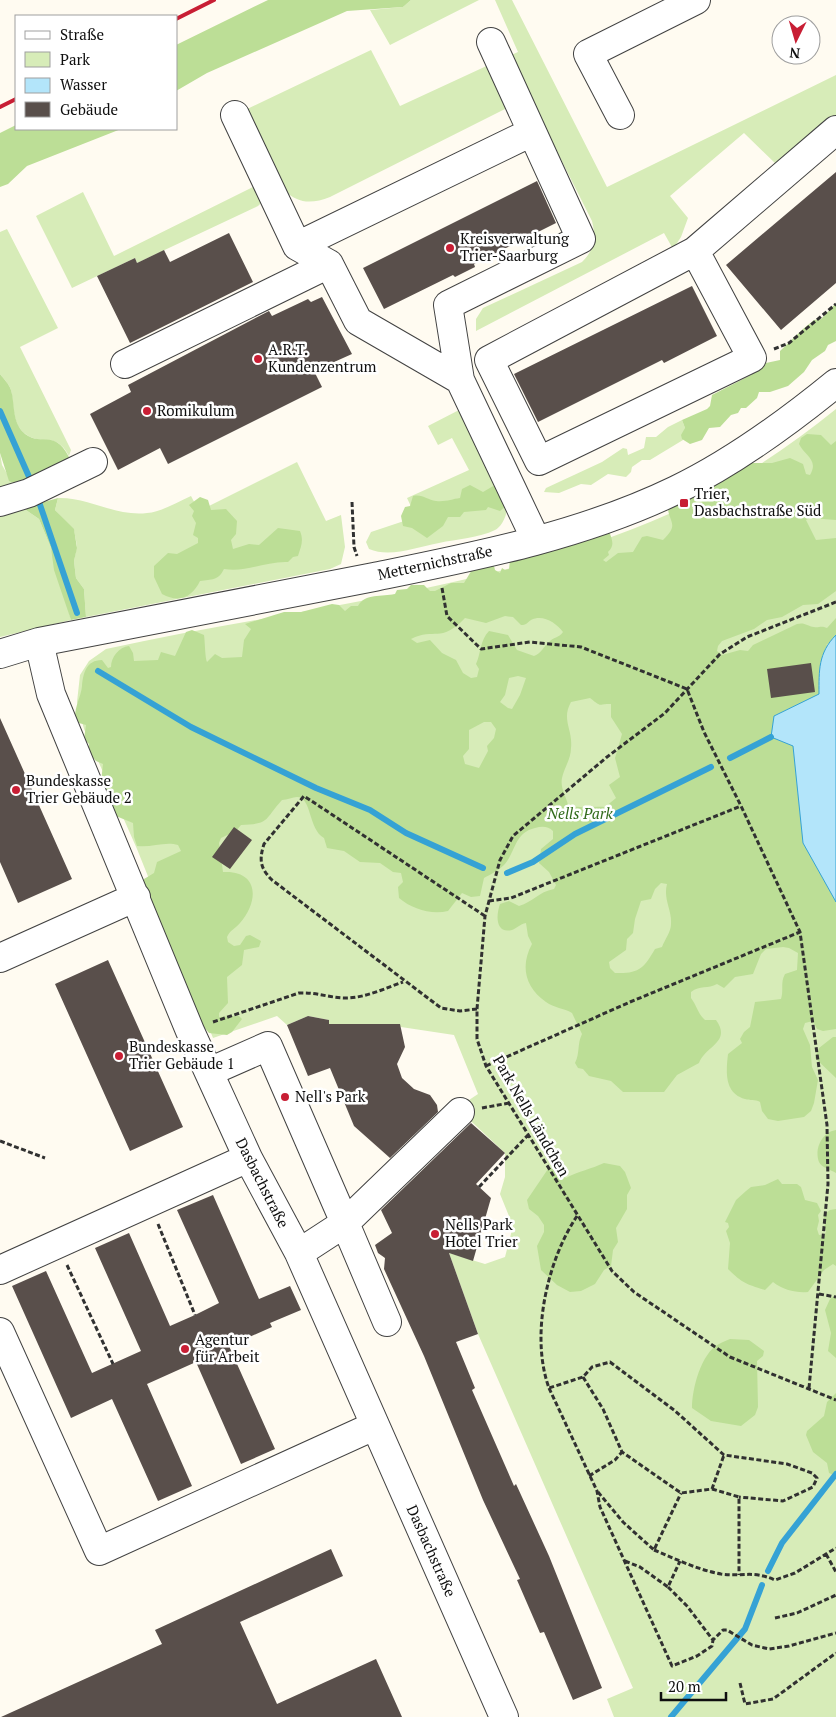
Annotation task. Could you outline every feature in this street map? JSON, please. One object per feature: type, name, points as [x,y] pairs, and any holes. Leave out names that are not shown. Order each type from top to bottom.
[{"type":"street","points":[[620,115],[588,54],[696,0]]},
{"type":"street","points":[[491,42],[582,239],[448,305],[460,380],[536,540]]},
{"type":"street","points":[[235,115],[297,246],[329,264],[358,321],[460,380]]},
{"type":"street","points":[[695,251],[752,358],[539,461],[489,360],[695,251],[836,130]]},
{"type":"street","points":[[297,246],[532,132]]},
{"type":"street","points":[[125,364],[329,264]]},
{"type":"street","name":"Metternichstraße","points":[[0,654],[39,642],[407,570],[536,540],[620,514],[677,489],[733,458],[784,424],[836,383]]},
{"type":"street","points":[[481,426],[514,410]]},
{"type":"street","points":[[0,502],[29,492],[94,462]]},
{"type":"street","name":"Dasbachstraße","points":[[39,642],[51,694],[190,1031],[248,1158],[299,1253],[504,1717]]},
{"type":"street","points":[[0,958],[136,898]]},
{"type":"street","points":[[209,1072],[268,1046],[387,1322]]},
{"type":"street","points":[[299,1253],[345,1223],[460,1112]]},
{"type":"street","points":[[0,1270],[248,1158]]},
{"type":"street","points":[[0,1332],[98,1551],[374,1426]]},
{"type":"path","points":[[752,358],[789,343],[836,304]]},
{"type":"path","points":[[352,502],[354,547],[359,562]]},
{"type":"path","points":[[441,583],[447,616],[481,649],[530,642],[581,647],[687,689],[704,732],[800,932],[827,1125],[828,1184],[809,1388]]},
{"type":"path","name":"Park Nells Ländchen","points":[[836,602],[747,638],[720,654],[665,713],[607,757],[513,836],[500,860],[489,900],[477,1009],[477,1039],[486,1066],[612,1271],[634,1292],[730,1357],[836,1400]]},
{"type":"path","points":[[477,1009],[460,1011],[441,1008],[404,982],[264,872],[260,858],[264,844],[304,796],[486,916]]},
{"type":"path","points":[[489,900],[511,898],[741,806]]},
{"type":"path","points":[[486,1066],[630,1002],[800,932]]},
{"type":"path","points":[[190,1031],[299,993],[311,992],[339,998],[355,998],[404,982]]},
{"type":"path","points":[[479,1187],[528,1135]]},
{"type":"path","points":[[0,1140],[45,1158]]},
{"type":"path","points":[[149,1203],[195,1315]]},
{"type":"path","points":[[577,1216],[563,1236],[545,1294],[541,1335],[544,1376],[597,1491],[623,1522],[654,1550],[707,1570],[739,1575],[758,1573],[775,1580],[795,1572],[836,1548]]},
{"type":"path","points":[[58,1244],[112,1364]]},
{"type":"path","points":[[819,1294],[836,1297]]},
{"type":"path","points":[[549,1388],[583,1377],[592,1367],[610,1362],[674,1410],[724,1455],[787,1464],[812,1473],[817,1478],[813,1487],[783,1501],[738,1497],[712,1489],[681,1493],[622,1452],[603,1409],[583,1377]]},
{"type":"path","points":[[590,1476],[615,1460],[622,1452]]},
{"type":"path","points":[[712,1489],[724,1455]]},
{"type":"path","points":[[597,1491],[600,1508],[672,1666],[697,1656],[712,1646],[713,1640],[722,1630],[734,1633],[752,1645],[779,1648],[836,1634]]},
{"type":"path","points":[[654,1550],[681,1493]]},
{"type":"path","points":[[738,1497],[739,1575]]},
{"type":"path","points":[[826,1554],[836,1572]]},
{"type":"path","points":[[624,1560],[640,1567],[668,1587],[713,1640]]},
{"type":"path","points":[[668,1587],[680,1561]]},
{"type":"path","points":[[775,1618],[797,1613],[836,1595]]},
{"type":"path","points":[[740,1683],[745,1704],[773,1699],[836,1653]]},
{"type":"green space","points":[[268,0],[411,0],[403,7],[347,11],[207,73],[178,90],[178,44]]},
{"type":"green space","points":[[411,0],[479,0],[390,45],[370,10],[403,7]]},
{"type":"green space","points":[[495,0],[512,0],[607,187],[836,75],[836,115],[777,165],[744,133],[670,196],[688,218],[681,237],[673,249],[664,233],[476,331],[476,319],[483,308],[582,262],[592,248],[594,238],[592,221],[509,56],[518,52]]},
{"type":"green space","points":[[371,50],[400,106],[493,63],[507,108],[330,197],[311,202],[289,195],[284,190],[245,110]]},
{"type":"green space","points":[[15,126],[15,130],[118,130],[27,166],[8,184],[0,187],[0,133]]},
{"type":"green space","points":[[261,183],[263,201],[258,206],[137,263],[135,258],[72,288],[36,216],[83,192],[114,256]]},
{"type":"green space","points":[[7,229],[58,328],[20,347],[71,450],[69,456],[58,443],[29,437],[19,428],[15,418],[11,390],[0,374],[0,232]]},
{"type":"green space","points":[[836,303],[836,341],[828,345],[825,351],[812,360],[804,372],[788,386],[770,392],[759,392],[757,398],[746,408],[741,408],[738,413],[731,415],[720,427],[709,428],[702,440],[690,444],[682,439],[681,435],[685,428],[682,420],[707,409],[710,406],[712,395],[751,375],[766,363],[780,360],[780,351],[814,320],[821,319]]},
{"type":"green space","points":[[0,374],[11,390],[15,416],[22,431],[34,438],[52,440],[58,443],[69,457],[62,467],[21,486],[9,481],[0,453]]},
{"type":"green space","points":[[461,409],[488,462],[501,493],[506,514],[502,523],[497,529],[482,535],[404,551],[386,552],[369,549],[366,542],[371,532],[416,517],[407,498],[469,470],[452,438],[438,445],[428,426]]},
{"type":"green space","name":"Nells Park","points":[[836,409],[836,1717],[614,1717],[607,1699],[633,1688],[478,1334],[449,1253],[485,1264],[505,1257],[513,1226],[500,1194],[505,1177],[505,1153],[457,1108],[478,1094],[454,1035],[401,1027],[398,1024],[328,1030],[329,1020],[308,1016],[287,1025],[277,1016],[213,1038],[137,849],[84,729],[77,702],[80,675],[89,661],[106,649],[393,595],[535,561],[604,540],[671,513],[715,491],[777,453]]},
{"type":"green space","points":[[682,420],[685,428],[683,440],[650,460],[642,460],[632,467],[631,472],[626,477],[608,474],[591,485],[581,484],[559,493],[544,492],[546,488],[602,462],[623,448],[627,449],[628,455],[644,448],[646,437],[656,437],[668,427]]},
{"type":"green space","points":[[807,434],[821,435],[831,445],[836,441],[836,520],[810,518],[806,520],[816,540],[836,538],[836,591],[818,604],[803,605],[782,617],[767,620],[754,629],[722,641],[717,651],[722,655],[740,650],[748,651],[753,645],[797,624],[802,623],[814,627],[827,628],[836,618],[836,638],[826,645],[836,646],[836,1029],[823,1031],[817,1029],[813,1021],[805,1023],[803,1029],[810,1045],[812,1067],[818,1080],[811,1111],[804,1117],[778,1121],[768,1119],[762,1111],[760,1102],[745,1099],[733,1092],[727,1075],[728,1054],[742,1043],[740,1039],[750,1027],[755,1002],[781,999],[785,974],[797,970],[798,953],[789,948],[766,949],[761,954],[753,974],[735,977],[724,988],[717,984],[698,988],[691,992],[691,998],[701,1015],[705,1020],[716,1020],[721,1034],[699,1063],[677,1075],[664,1092],[623,1092],[611,1081],[589,1076],[583,1069],[578,1068],[575,1063],[582,1034],[572,1013],[546,1002],[533,990],[529,983],[526,960],[532,944],[528,936],[526,923],[512,930],[506,930],[502,929],[498,923],[500,904],[509,901],[519,906],[544,892],[554,889],[556,885],[549,872],[539,863],[541,849],[553,839],[553,831],[545,827],[528,830],[519,838],[504,865],[484,878],[480,896],[471,897],[462,893],[448,911],[428,912],[416,908],[399,898],[398,887],[403,882],[401,873],[393,872],[380,863],[360,862],[344,851],[327,848],[324,838],[315,828],[308,808],[302,798],[282,800],[266,820],[241,825],[236,831],[221,838],[219,843],[223,872],[243,876],[249,881],[253,896],[246,914],[227,937],[228,942],[234,946],[240,945],[246,936],[250,935],[261,941],[259,947],[244,950],[242,965],[227,977],[228,1003],[219,1013],[219,1017],[239,1016],[242,1019],[232,1032],[227,1035],[209,1033],[196,1018],[180,970],[142,887],[144,879],[154,873],[157,862],[181,851],[178,845],[173,844],[137,846],[133,823],[111,814],[101,782],[103,764],[96,761],[88,752],[89,744],[84,739],[86,725],[79,723],[75,718],[86,668],[92,662],[102,660],[108,668],[111,667],[116,653],[122,648],[129,646],[133,653],[134,661],[158,660],[161,652],[175,656],[186,632],[192,630],[204,635],[207,662],[215,654],[222,658],[242,657],[244,640],[251,629],[245,624],[284,612],[301,612],[332,604],[339,605],[345,611],[351,606],[358,606],[369,597],[395,594],[397,590],[407,589],[411,585],[424,585],[430,591],[435,591],[451,583],[464,583],[473,568],[493,562],[495,570],[500,573],[502,568],[505,570],[509,569],[510,560],[609,530],[612,546],[608,552],[609,555],[603,560],[606,562],[618,553],[633,552],[642,537],[647,536],[663,540],[672,526],[668,505],[694,494],[698,498],[692,509],[700,510],[703,500],[708,495],[705,488],[749,463],[772,463],[790,458],[803,464],[806,474],[810,475],[813,466],[810,458],[799,444],[801,438]],"holes":[[[505,616],[513,617],[521,625],[540,618],[557,625],[563,632],[534,656],[517,650],[508,635],[489,631],[482,642],[476,664],[479,669],[477,677],[471,678],[463,673],[456,660],[442,653],[430,640],[417,643],[411,639],[426,634],[438,634],[449,631],[465,618],[486,623]],[[518,676],[526,678],[520,695],[512,709],[500,702],[505,695],[509,678]],[[590,698],[599,704],[611,704],[611,717],[622,734],[615,758],[620,777],[609,785],[616,798],[605,807],[568,805],[562,789],[563,774],[571,752],[567,719],[568,708],[571,702]],[[484,722],[491,722],[496,729],[494,738],[487,746],[488,751],[479,768],[465,764],[463,756],[469,749],[469,730]],[[661,883],[667,884],[666,895],[671,919],[668,936],[662,947],[655,949],[640,968],[635,971],[615,973],[610,968],[609,962],[626,950],[627,939],[633,933],[641,901],[651,899],[655,889]]]},
{"type":"green space","points":[[0,453],[2,465],[13,484],[0,489]]},
{"type":"green space","points":[[297,462],[326,521],[341,515],[345,547],[341,564],[330,569],[86,617],[84,589],[76,578],[74,561],[77,546],[74,530],[55,510],[58,498],[80,500],[125,512],[147,513],[158,511],[191,496],[199,511]]},
{"type":"green space","points":[[470,485],[483,492],[495,485],[507,505],[500,511],[488,507],[486,510],[464,512],[460,517],[448,517],[443,526],[427,538],[412,528],[403,526],[401,516],[405,507],[410,506],[413,496],[436,501],[460,498],[462,489]]},
{"type":"green space","points":[[200,497],[208,500],[211,510],[226,509],[237,521],[236,534],[231,540],[233,549],[249,544],[259,545],[278,528],[300,531],[302,541],[298,556],[293,557],[288,562],[232,570],[224,569],[217,578],[200,581],[194,591],[185,597],[175,598],[162,594],[154,577],[154,566],[168,553],[177,554],[198,543],[198,538],[193,535],[196,523],[192,516],[194,511],[189,505]]},
{"type":"green space","points":[[58,498],[55,510],[74,529],[77,548],[74,561],[76,578],[84,589],[86,617],[71,620],[54,570],[51,548],[39,519],[23,508]]},
{"type":"green space","points":[[23,508],[39,519],[51,548],[71,620],[0,637],[0,517]]},
{"type":"green space","points":[[833,1037],[836,1037],[836,1078],[815,1058],[819,1048]]},
{"type":"green space","points":[[836,1130],[836,1173],[820,1164],[818,1147],[827,1134]]},
{"type":"green space","points":[[604,1163],[620,1166],[625,1172],[631,1188],[627,1195],[627,1209],[616,1228],[618,1242],[613,1250],[611,1266],[604,1270],[595,1284],[581,1291],[570,1292],[557,1285],[541,1270],[537,1246],[544,1232],[544,1225],[538,1216],[529,1209],[527,1200],[548,1169],[560,1172],[566,1178]]},
{"type":"green space","points":[[778,1179],[782,1184],[797,1184],[801,1187],[805,1200],[817,1203],[821,1211],[818,1215],[817,1229],[819,1235],[825,1234],[826,1231],[823,1228],[826,1223],[823,1215],[830,1210],[836,1209],[836,1266],[833,1264],[824,1270],[808,1292],[790,1290],[773,1282],[765,1290],[745,1283],[728,1269],[730,1243],[726,1231],[729,1227],[728,1223],[725,1222],[736,1200],[751,1187],[765,1185]]},
{"type":"green space","points":[[836,1295],[836,1358],[828,1351],[831,1333],[825,1310],[830,1299]]},
{"type":"green space","points":[[730,1339],[749,1340],[764,1351],[763,1356],[757,1361],[758,1407],[755,1415],[741,1426],[711,1421],[692,1408],[696,1382],[707,1355],[720,1343]]},
{"type":"green space","points":[[836,1393],[836,1476],[829,1473],[827,1463],[813,1452],[806,1435],[807,1431],[824,1416],[827,1402]]},
{"type":"water","points":[[836,635],[836,902],[803,843],[793,746],[771,737],[774,716],[819,694],[820,670],[823,656]]},
{"type":"building","points":[[836,172],[836,283],[781,330],[726,265]]},
{"type":"building","points":[[537,181],[556,223],[474,264],[475,267],[455,277],[453,275],[384,309],[363,268]]},
{"type":"building","points":[[229,233],[253,282],[130,343],[97,276],[135,258],[137,263],[164,250],[170,262]]},
{"type":"building","points":[[692,286],[717,336],[664,363],[662,360],[538,422],[514,374]]},
{"type":"building","points":[[322,297],[352,354],[314,371],[322,387],[168,464],[160,448],[118,470],[90,414],[131,392],[128,385],[269,311],[272,316],[308,299],[311,302]]},
{"type":"building","points":[[811,663],[815,692],[771,698],[767,669]]},
{"type":"building","name":"Bundeskasse Trier Gebäude 2","points":[[0,718],[72,879],[18,903],[0,862]]},
{"type":"building","points":[[234,827],[252,840],[230,869],[212,857]]},
{"type":"building","name":"Bundeskasse Trier Gebäude 1","points":[[108,960],[183,1127],[130,1151],[55,984]]},
{"type":"building","points":[[308,1016],[329,1020],[329,1024],[400,1024],[405,1047],[397,1064],[402,1078],[414,1089],[430,1095],[437,1105],[438,1112],[390,1158],[354,1126],[330,1068],[308,1076],[287,1025]]},
{"type":"building","points":[[471,1123],[505,1153],[476,1184],[491,1198],[473,1261],[449,1253],[478,1334],[456,1342],[475,1388],[472,1390],[514,1486],[516,1484],[549,1556],[602,1688],[573,1700],[544,1632],[540,1633],[517,1580],[520,1579],[483,1500],[424,1356],[384,1269],[385,1258],[378,1253],[375,1245],[392,1233],[381,1210]]},
{"type":"building","name":"Agentur für Arbeit","points":[[213,1195],[259,1299],[290,1286],[301,1310],[270,1323],[272,1327],[229,1346],[275,1449],[241,1464],[196,1362],[147,1384],[192,1486],[158,1501],[112,1399],[71,1418],[12,1286],[46,1271],[92,1373],[141,1351],[95,1248],[129,1233],[170,1326],[195,1315],[219,1303],[177,1210]]},
{"type":"building","points":[[331,1549],[343,1576],[240,1622],[277,1704],[376,1659],[402,1717],[1,1717],[162,1644],[155,1630]]},
{"type":"waterway","points":[[0,411],[30,479]]},
{"type":"waterway","points":[[37,496],[77,613]]},
{"type":"waterway","points":[[98,671],[191,727],[316,788],[370,810],[406,833],[483,868]]},
{"type":"waterway","points":[[730,758],[771,737]]},
{"type":"waterway","points":[[507,873],[533,862],[575,834],[711,767]]},
{"type":"waterway","points":[[768,1571],[782,1543],[836,1474]]},
{"type":"waterway","points":[[671,1717],[745,1629],[762,1585]]},
{"type":"railway","points":[[178,18],[214,0]]},
{"type":"railway","points":[[0,107],[15,100]]},
{"type":"place","name":"Kreisverwaltung Trier-Saarburg","points":[[450,248]]},
{"type":"place","name":"A.R.T. Kundenzentrum","points":[[258,359]]},
{"type":"place","name":"Romikulum","points":[[147,411]]},
{"type":"place","name":"Trier, Dasbachstraße Süd","points":[[684,503]]},
{"type":"place","name":"Bundeskasse Trier Gebäude 2","points":[[16,790]]},
{"type":"place","name":"Bundeskasse Trier Gebäude 1","points":[[119,1056]]},
{"type":"place","name":"Nell's Park","points":[[285,1097]]},
{"type":"place","name":"Nells Park Hotel Trier","points":[[435,1234]]},
{"type":"place","name":"Agentur für Arbeit","points":[[185,1349]]}]
